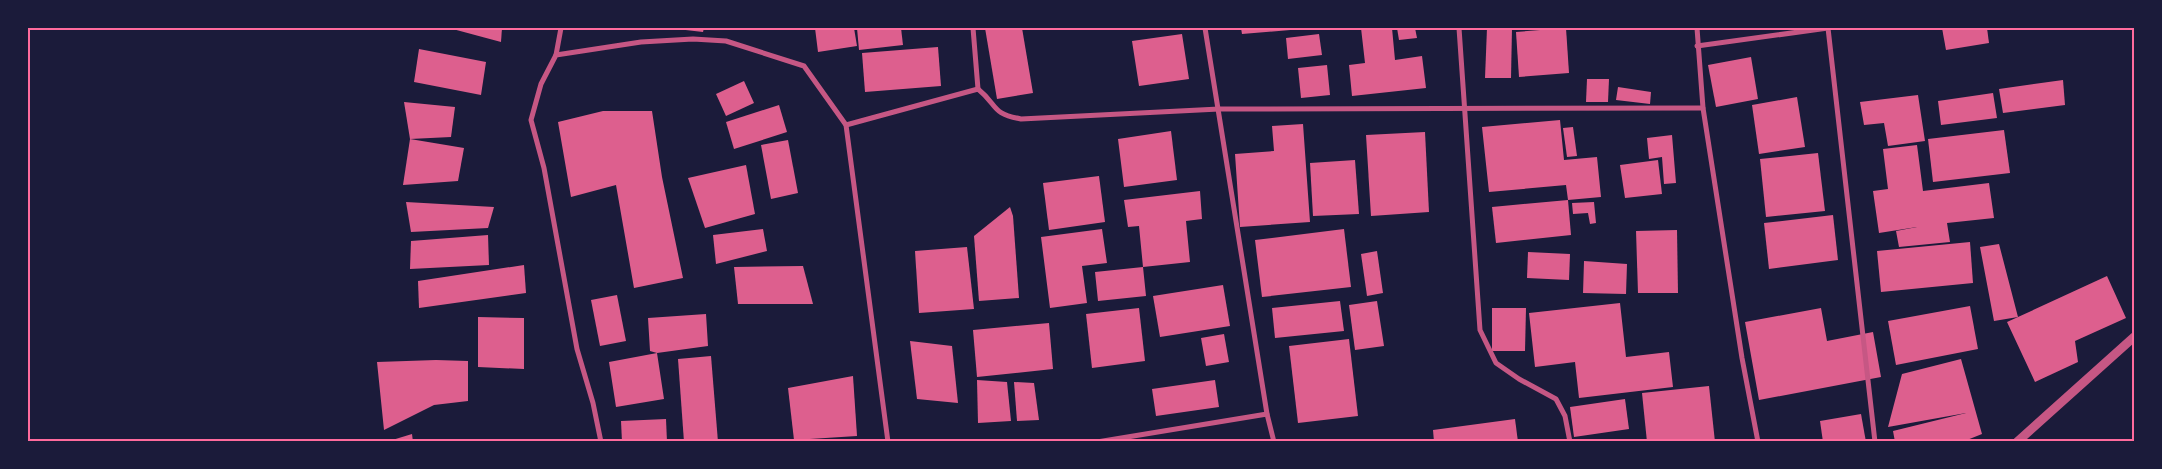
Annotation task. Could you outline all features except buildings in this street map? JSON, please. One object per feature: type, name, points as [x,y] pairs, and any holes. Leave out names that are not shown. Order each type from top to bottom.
[{"type":"street","points":[[561,28],[556,55],[541,84],[531,120],[544,168],[577,349],[594,403],[601,442]]},
{"type":"street","points":[[973,28],[978,89],[987,96],[996,111],[1004,116],[1021,120],[1219,109],[1703,108]]},
{"type":"street","points":[[1205,28],[1267,414],[1274,442]]},
{"type":"street","points":[[1459,28],[1480,330],[1488,350],[1496,363],[1519,379],[1556,399],[1565,416],[1570,442]]},
{"type":"street","points":[[1697,28],[1703,108],[1742,358],[1758,442]]},
{"type":"street","points":[[1697,46],[1828,28],[1876,442]]},
{"type":"street","points":[[556,55],[641,42],[693,38],[726,41],[804,66],[846,124],[888,442]]},
{"type":"street","points":[[846,124],[978,89]]},
{"type":"street","points":[[2016,442],[2134,337]]},
{"type":"street","points":[[1097,442],[1267,414]]}]
